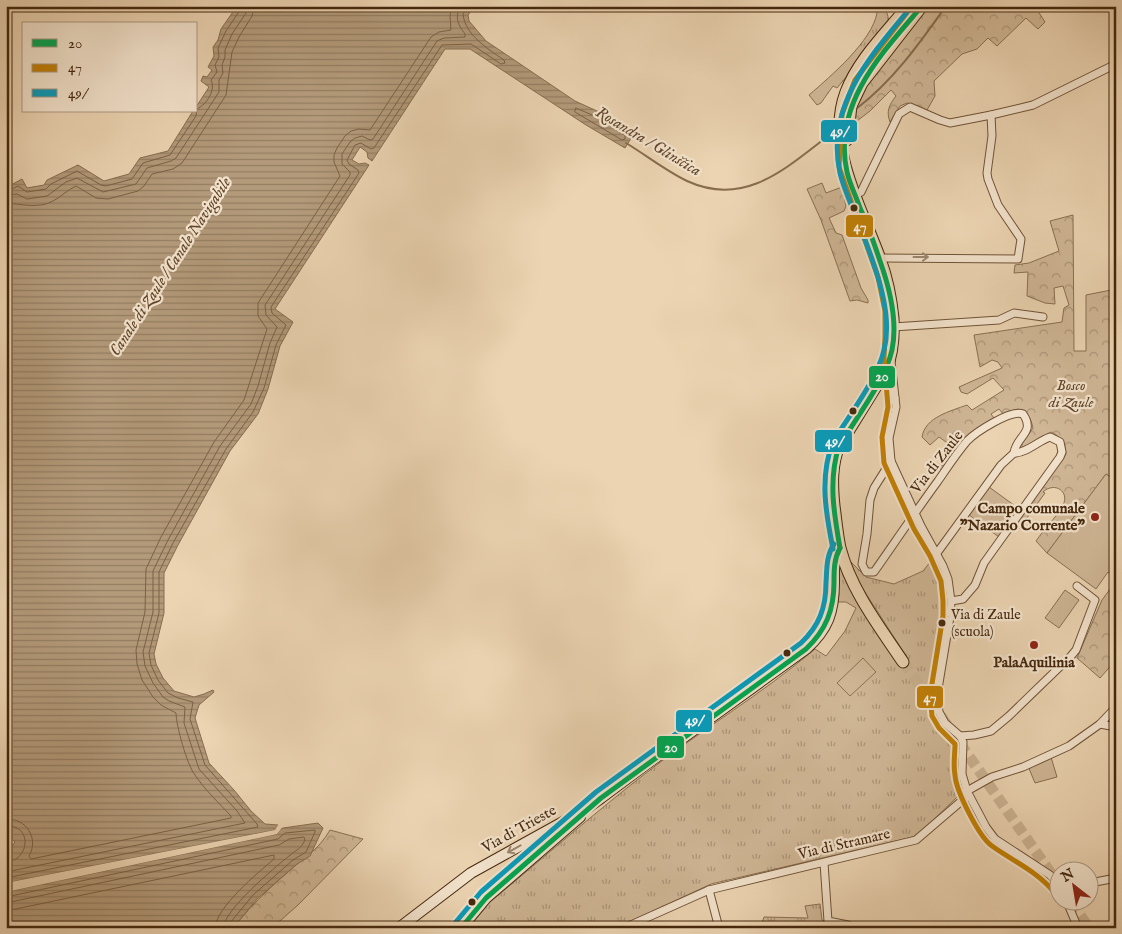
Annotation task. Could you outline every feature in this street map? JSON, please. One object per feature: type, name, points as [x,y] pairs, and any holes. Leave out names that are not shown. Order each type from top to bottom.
[{"type":"main road","points":[[903,662],[858,592],[840,548],[833,492],[835,456],[839,446],[880,381],[891,358],[893,327],[888,284],[846,166],[840,124],[845,94],[852,77],[908,6]]},
{"type":"main road","points":[[846,166],[849,115],[862,83],[922,6]]},
{"type":"street","points":[[855,195],[861,192],[894,123],[903,110],[910,108],[950,123],[991,115],[1033,105],[1116,64]]},
{"type":"street","points":[[880,258],[1018,259],[1021,239],[998,205],[988,179],[987,172],[992,136],[991,115]]},
{"type":"street","points":[[893,327],[999,320],[1014,314],[1043,317]]},
{"type":"street","name":"Via di Zaule","points":[[891,358],[896,407],[889,438],[891,461],[948,579],[951,601],[950,617],[936,695],[937,704],[945,723],[960,736]]},
{"type":"street","points":[[880,381],[895,398]]},
{"type":"street","name":"Via di Zaule","points":[[891,461],[874,488],[870,500],[868,534],[862,564],[866,572],[874,572],[968,440],[1014,413],[1020,412],[1024,414],[1029,424],[1015,447],[1014,453],[1001,465],[937,553]]},
{"type":"street","name":"Via di Zaule","points":[[951,601],[963,599],[975,585],[984,564],[994,549],[1060,458],[1062,447],[1056,438],[1050,436],[1020,453],[1014,453]]},
{"type":"street","name":"Via di Trieste","points":[[399,928],[471,873],[581,812],[806,650],[819,638],[832,612],[834,563],[840,548]]},
{"type":"street","points":[[1050,876],[995,838],[979,816],[962,774],[964,752],[960,736],[974,736],[991,731],[1009,716],[1076,650],[1095,600],[1077,586]]},
{"type":"street","name":"Via di Stramare","points":[[624,928],[709,890],[916,840],[965,798],[968,791],[992,777],[1023,767],[1069,746],[1100,724],[1116,707]]},
{"type":"street","points":[[1100,724],[1116,727]]},
{"type":"street","points":[[462,927],[486,898],[601,798]]},
{"type":"street","points":[[824,863],[828,921],[848,925],[848,928]]},
{"type":"street","points":[[1100,880],[1116,878]]},
{"type":"street","points":[[709,890],[719,928]]},
{"type":"street","points":[[1071,912],[1078,928]]},
{"type":"green space","points":[[877,6],[883,6],[886,11],[888,19],[887,28],[837,88],[833,86],[821,103],[817,105],[809,95],[839,68],[859,46],[874,24]]},
{"type":"green space","points":[[927,6],[1043,6],[1038,11],[1045,22],[1038,29],[1026,18],[997,46],[988,38],[977,49],[962,54],[934,81],[935,96],[927,110],[907,103],[900,106],[890,122],[889,108],[896,96],[891,90],[870,111],[853,124],[856,104],[867,83]]},
{"type":"green space","points":[[822,183],[826,193],[842,187],[846,206],[844,211],[829,218],[836,233],[842,235],[868,303],[857,300],[850,301],[821,220],[807,189]]},
{"type":"green space","name":"Bosco di Zaule","points":[[1073,215],[1074,351],[1086,351],[1086,295],[1116,289],[1116,481],[1106,474],[1047,553],[1036,541],[1063,505],[1065,496],[1063,492],[1052,488],[1043,492],[1045,493],[1019,529],[1015,526],[1066,454],[1064,444],[1060,438],[1051,432],[1023,448],[1019,448],[1033,428],[1030,418],[1018,409],[1003,414],[999,409],[991,414],[994,418],[966,439],[958,437],[953,443],[958,447],[942,470],[937,467],[953,447],[939,437],[930,445],[922,437],[924,430],[933,420],[947,412],[967,405],[972,410],[1004,390],[993,378],[967,394],[961,392],[959,387],[1002,368],[998,362],[992,360],[980,367],[974,335],[1062,322],[1064,308],[1069,305],[1063,286],[1054,288],[1055,304],[1045,303],[1027,296],[1028,272],[1014,273],[1015,265],[1029,263],[1059,251],[1050,221]]},
{"type":"green space","name":"Campo comunale \"Nazario Corrente\"","points":[[1106,474],[1116,481],[1116,569],[1111,574],[1108,572],[1096,589],[1047,553]]},
{"type":"green space","points":[[989,487],[1018,508],[999,537],[969,515]]},
{"type":"green space","points":[[935,556],[947,589],[946,620],[932,685],[932,707],[937,722],[954,742],[957,753],[956,778],[959,795],[917,836],[711,884],[616,928],[473,928],[472,924],[490,902],[646,773],[774,681],[815,649],[826,656],[845,631],[856,608],[846,602],[838,602],[836,575],[840,562],[899,665],[908,659],[861,586],[848,559],[866,577],[894,584],[923,571]]},
{"type":"green space","points":[[1116,581],[1116,660],[1100,678],[1077,658],[1102,600]]},
{"type":"green space","points":[[1065,590],[1079,600],[1059,628],[1045,618]]},
{"type":"green space","points":[[863,658],[876,672],[850,696],[837,683]]},
{"type":"green space","points":[[1051,757],[1057,777],[1035,783],[1028,766]]},
{"type":"green space","points":[[330,830],[363,839],[298,905],[272,928],[233,928],[265,893],[315,849]]},
{"type":"green space","points":[[820,904],[822,920],[841,928],[752,928],[751,925],[762,923],[764,917],[808,918],[805,906]]},
{"type":"water","name":"Canale di Zaule / Canale Navigabile","points":[[237,6],[475,6],[468,15],[469,21],[486,41],[575,101],[619,121],[627,132],[633,135],[625,148],[586,125],[470,49],[445,49],[372,161],[368,158],[367,152],[360,147],[352,160],[359,164],[365,163],[369,165],[275,309],[293,322],[280,346],[268,389],[258,414],[230,451],[164,573],[164,613],[154,654],[156,664],[163,678],[174,691],[194,697],[213,690],[214,692],[199,705],[195,718],[209,763],[251,811],[265,824],[278,825],[275,830],[6,883],[6,854],[15,842],[9,837],[6,840],[6,184],[11,185],[22,179],[27,188],[44,185],[47,180],[78,165],[104,181],[129,174],[140,158],[168,151],[192,112],[198,112],[198,104],[209,87],[201,81],[203,76],[207,77],[212,70],[208,67],[214,56],[213,47],[218,40],[221,29]]},
{"type":"water","points":[[318,823],[323,828],[310,856],[297,864],[257,899],[233,928],[6,928],[6,892],[277,834],[283,828]]},
{"type":"pier","points":[[278,825],[281,829],[277,834],[6,892],[6,890],[273,833],[6,886],[6,883],[275,830]]},
{"type":"waterway","name":"Rosandra / Glinščica","points":[[856,109],[894,74],[946,6]]},
{"type":"waterway","name":"Rosandra / Glinščica","points":[[626,143],[671,173],[687,181],[709,188],[730,190],[749,186],[767,179],[802,156],[836,130]]},
{"type":"tunnel","points":[[903,662],[1050,872]]},
{"type":"tunnel","points":[[1078,912],[1089,928]]},
{"type":"transit line","name":"47","points":[[912,6],[855,80],[842,114],[839,167],[878,277],[885,311],[884,358],[888,407],[882,437],[884,463],[914,529],[930,556],[941,581],[943,616],[930,696],[932,716],[939,728],[955,744],[954,771],[959,792],[975,824],[987,841],[1041,878],[1050,887]]},
{"type":"transit line","name":"49/","points":[[833,549],[825,496],[826,469],[829,455],[833,442],[876,373],[884,350],[887,329],[883,296],[877,275],[840,173],[837,148],[839,125],[855,82],[882,43],[912,6]]},
{"type":"transit line","name":"20","points":[[840,548],[833,497],[834,472],[839,446],[883,374],[889,361],[894,339],[892,305],[884,272],[847,172],[844,147],[847,124],[854,102],[864,81],[891,42],[922,6]]},
{"type":"transit line","name":"49/","points":[[455,923],[481,892],[596,792],[801,643],[817,623],[823,608],[826,592],[827,563],[834,544]]},
{"type":"transit line","name":"20","points":[[461,928],[486,898],[601,798],[813,642],[828,619],[834,592],[835,565],[840,548]]},
{"type":"place","name":"Campo comunale \"Nazario Corrente\"","points":[[1095,517]]},
{"type":"place","name":"Via di Zaule (scuola)","points":[[942,623]]},
{"type":"place","name":"PalaAquilinia","points":[[1034,645]]}]
